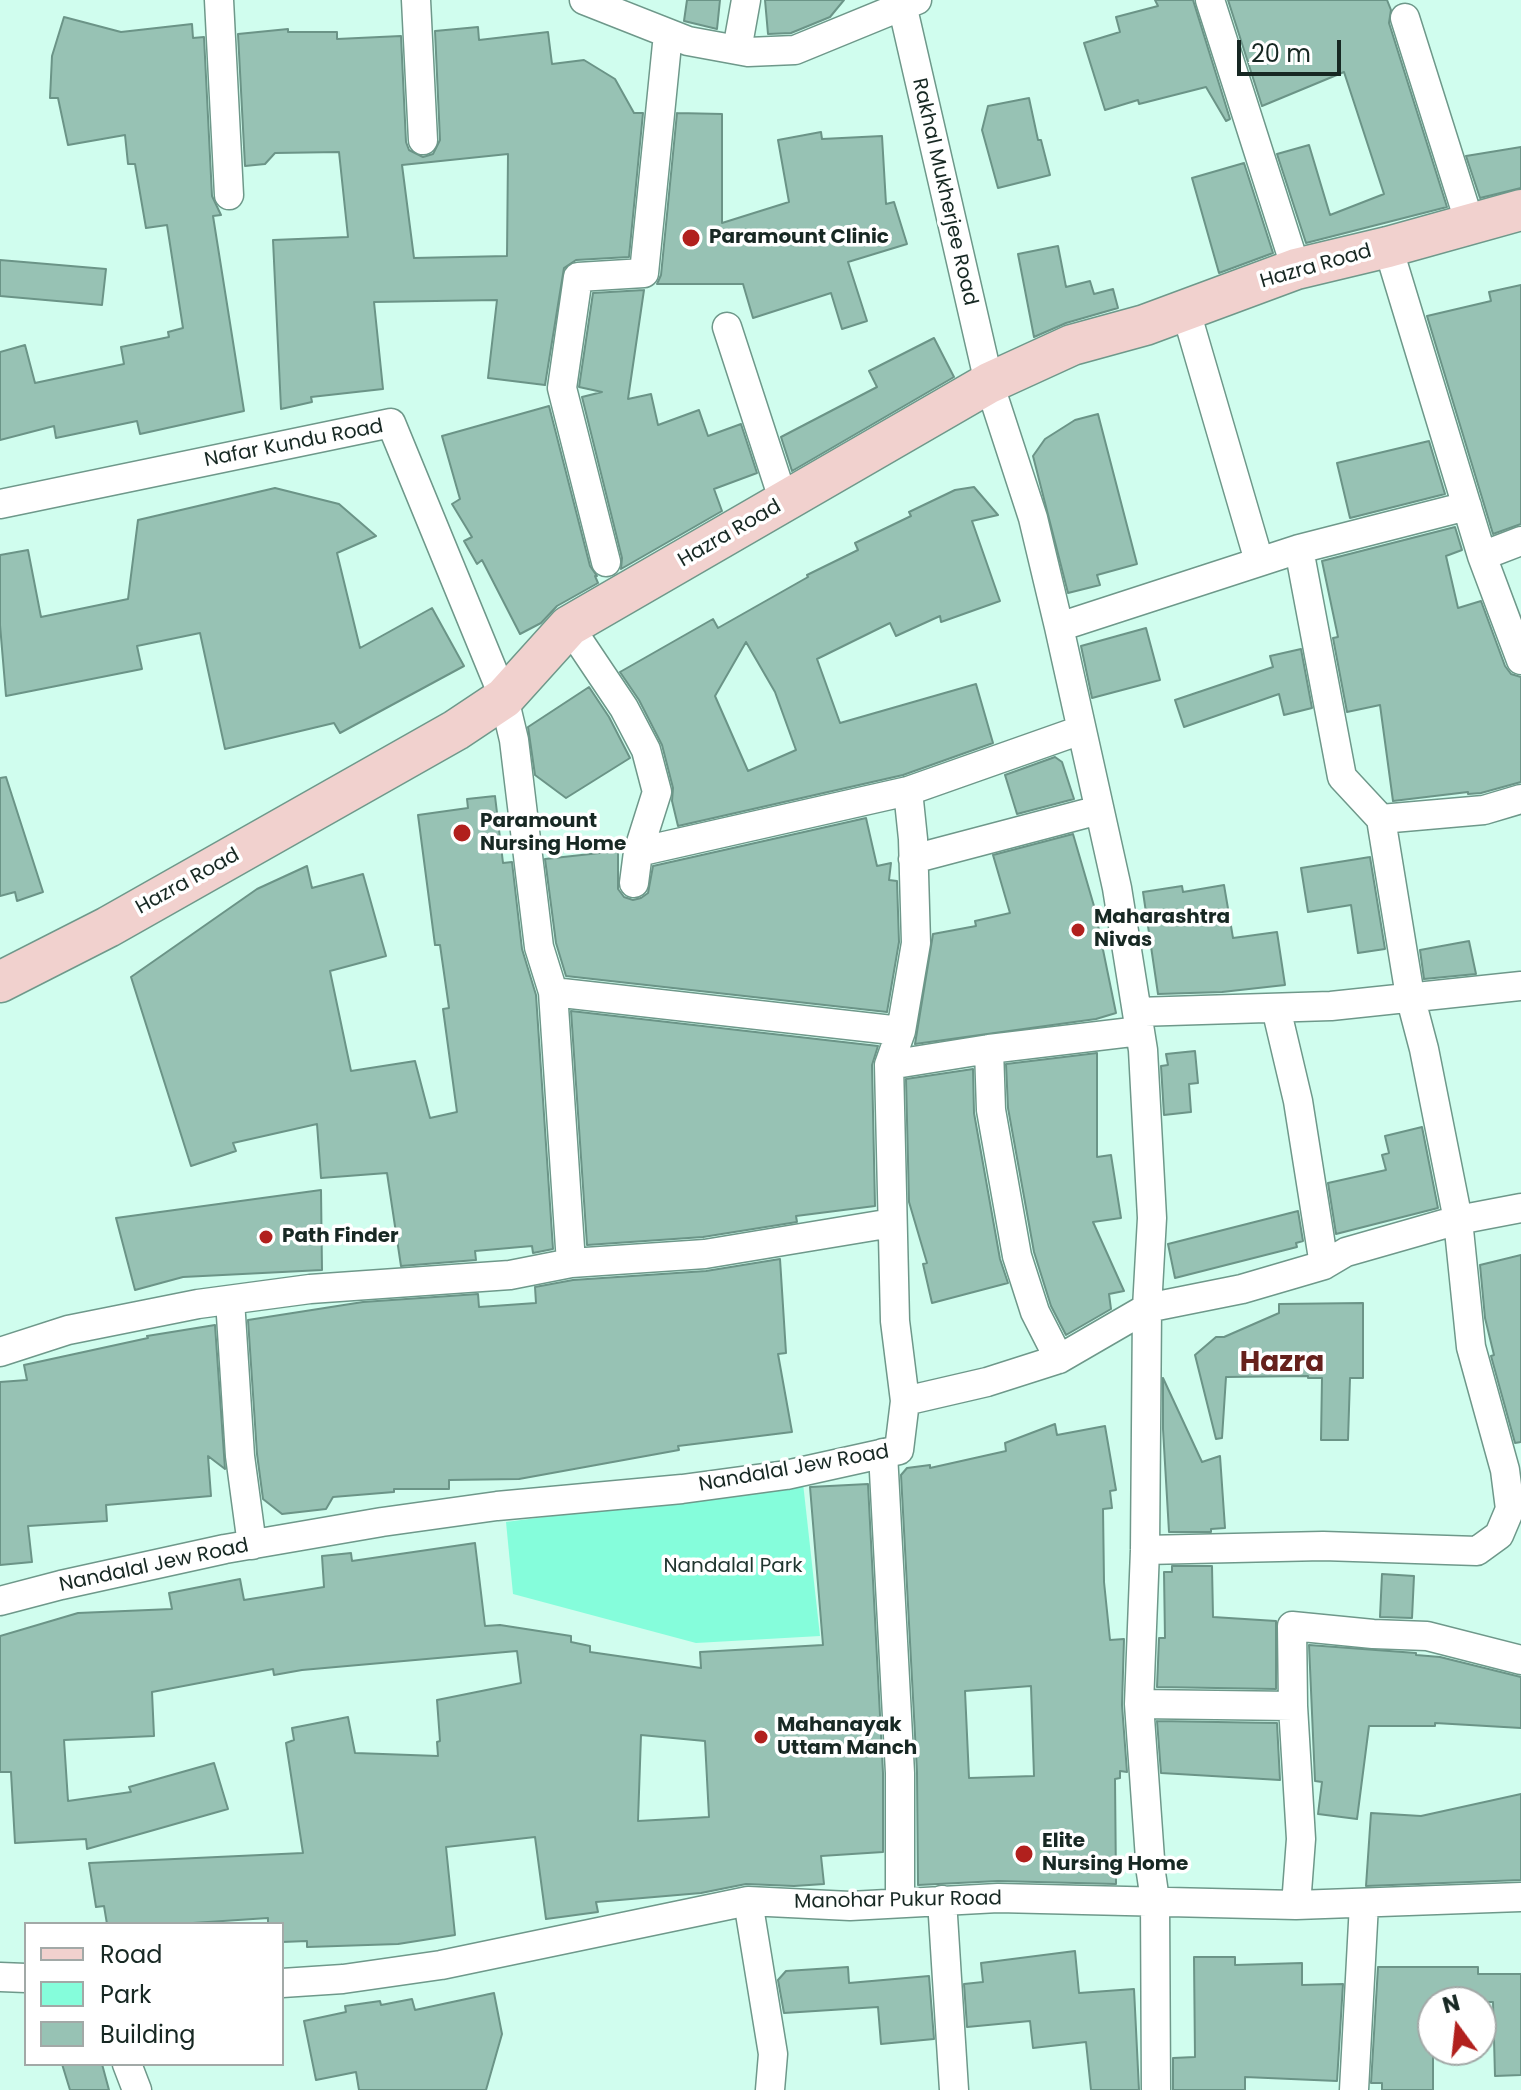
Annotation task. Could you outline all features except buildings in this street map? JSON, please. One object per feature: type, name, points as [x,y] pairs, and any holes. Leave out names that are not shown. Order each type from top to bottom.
[{"type":"main road","name":"Hazra Road","points":[[0,982],[108,927],[456,730],[504,698],[569,626],[989,383],[1072,345],[1145,325],[1296,269],[1521,210]]},
{"type":"street","points":[[219,0],[229,195]]},
{"type":"street","points":[[416,0],[423,140]]},
{"type":"street","points":[[584,0],[688,41],[748,52],[795,50],[906,2]]},
{"type":"street","points":[[737,50],[746,0]]},
{"type":"street","points":[[1210,0],[1296,269]]},
{"type":"street","name":"Rakhal Mukherjee Road","points":[[906,2],[989,383],[1033,518],[1059,627],[1123,916],[1139,1021],[1152,1218],[1147,1308],[1145,1550],[1139,1704],[1155,1900],[1156,2090]]},
{"type":"street","points":[[1405,18],[1470,224]]},
{"type":"street","points":[[606,562],[562,388],[578,277],[644,273],[668,34]]},
{"type":"street","points":[[1388,247],[1482,556],[1521,660]]},
{"type":"street","points":[[1185,308],[1259,561]]},
{"type":"street","points":[[727,327],[784,502]]},
{"type":"street","name":"Nafar Kundu Road","points":[[0,504],[391,423],[504,698]]},
{"type":"street","points":[[1059,627],[1299,549],[1467,506]]},
{"type":"street","points":[[1482,556],[1521,541]]},
{"type":"street","points":[[1145,1550],[1323,1546],[1477,1551],[1499,1535],[1510,1509],[1505,1470],[1471,1347],[1458,1220],[1424,1049],[1410,996],[1381,819],[1342,777],[1299,549]]},
{"type":"street","points":[[569,626],[624,708],[646,750],[657,792],[638,852],[634,883]]},
{"type":"street","points":[[504,698],[514,740],[539,947],[553,992],[571,1263]]},
{"type":"street","points":[[638,852],[908,791],[1081,730]]},
{"type":"street","points":[[908,791],[916,943],[901,1031],[889,1065],[895,1321],[905,1401],[987,1382],[1059,1359],[1147,1308],[1242,1289],[1324,1265],[1346,1252],[1458,1220],[1521,1208]]},
{"type":"street","points":[[1381,819],[1484,810],[1521,799]]},
{"type":"street","points":[[913,859],[1099,810]]},
{"type":"street","points":[[889,1065],[1139,1021],[1331,1006],[1521,986]]},
{"type":"street","points":[[553,992],[901,1031]]},
{"type":"street","points":[[1276,1008],[1298,1101],[1324,1265]]},
{"type":"street","points":[[989,1049],[991,1110],[1017,1256],[1035,1312],[1059,1359]]},
{"type":"street","points":[[0,1352],[68,1330],[230,1300],[310,1289],[510,1275],[571,1263],[705,1254],[892,1223]]},
{"type":"street","points":[[230,1300],[240,1456],[252,1545]]},
{"type":"street","name":"Nandalal Jew Road","points":[[0,1601],[252,1545],[382,1522],[497,1506],[682,1489],[786,1475],[899,1450],[905,1401]]},
{"type":"street","points":[[883,1453],[900,1773],[900,1902]]},
{"type":"street","points":[[1296,1905],[1301,1839],[1292,1626],[1427,1636],[1521,1660]]},
{"type":"street","points":[[1139,1704],[1293,1706]]},
{"type":"street","name":"Manohar Pukur Road","points":[[284,1983],[343,1979],[441,1965],[748,1901],[850,1906],[998,1898],[1296,1905],[1521,1897]]},
{"type":"street","points":[[942,1900],[954,2090]]},
{"type":"street","points":[[748,1901],[773,2054],[770,2090]]},
{"type":"street","points":[[1354,2090],[1364,1904]]},
{"type":"street","points":[[0,1977],[24,1978]]},
{"type":"street","points":[[128,2066],[137,2090]]},
{"type":"green space","name":"Nandalal Park","points":[[803,1483],[820,1636],[696,1643],[513,1594],[506,1522]]},
{"type":"place","name":"Paramount Clinic","points":[[691,238]]},
{"type":"place","name":"Paramount Nursing Home","points":[[462,833]]},
{"type":"place","name":"Maharashtra Nivas","points":[[1078,930]]},
{"type":"place","name":"Path Finder","points":[[266,1237]]},
{"type":"place","name":"Mahanayak Uttam Manch","points":[[761,1737]]},
{"type":"place","name":"Elite Nursing Home","points":[[1024,1854]]},
{"type":"district","name":"Hazra","points":[[1282,1364]]}]
